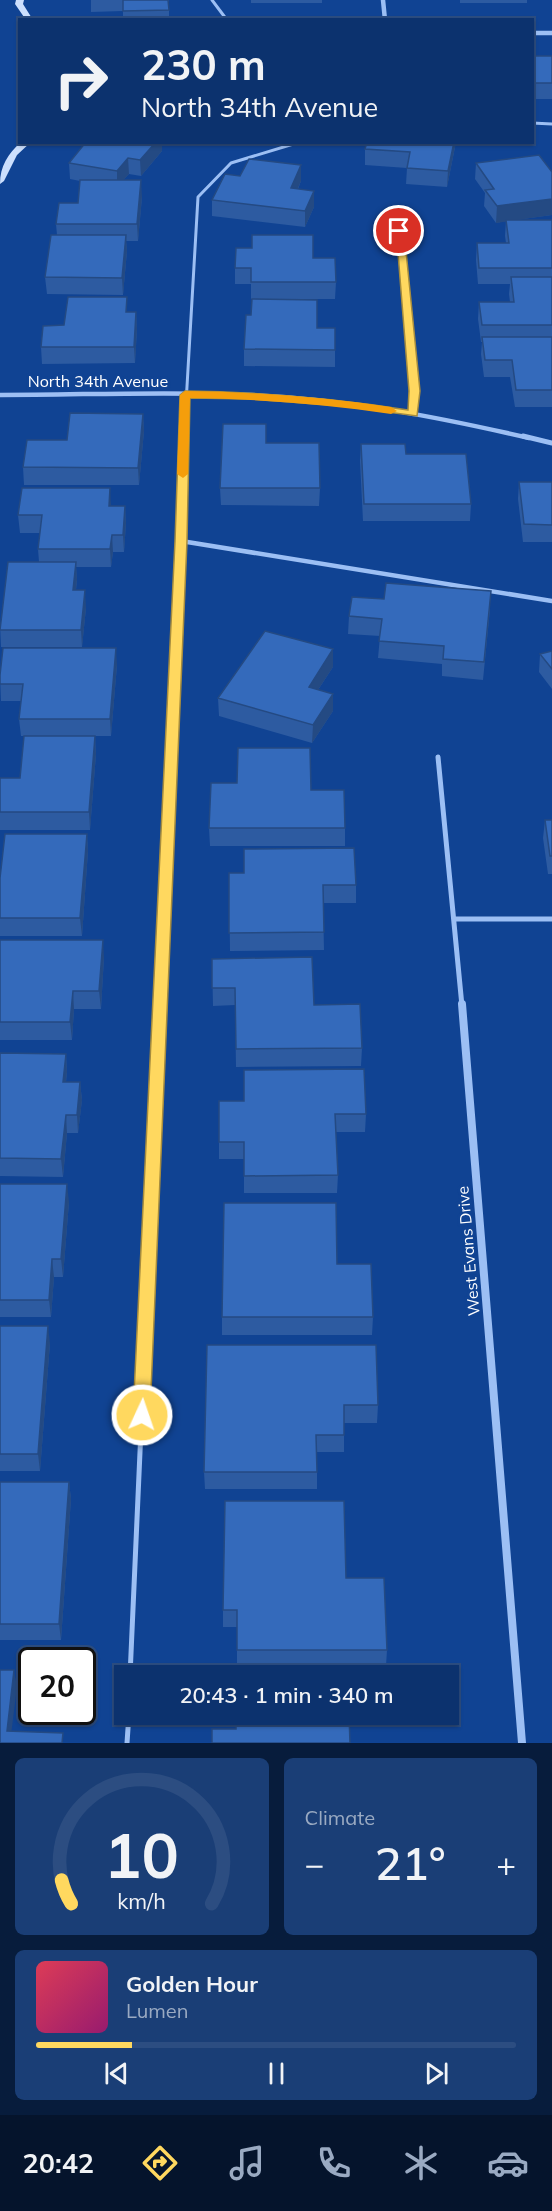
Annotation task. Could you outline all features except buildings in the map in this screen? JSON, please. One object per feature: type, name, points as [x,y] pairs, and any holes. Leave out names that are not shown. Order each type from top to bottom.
[{"type":"street","points":[[20,0],[19,4],[29,18]]},
{"type":"street","points":[[383,0],[385,18]]},
{"type":"street","points":[[534,33],[552,33]]},
{"type":"street","points":[[0,180],[13,154],[25,144]]},
{"type":"street","points":[[399,231],[415,391],[413,414]]},
{"type":"street","name":"North 34th Avenue","points":[[0,395],[252,395],[342,403],[457,421],[552,443]]},
{"type":"street","name":"West Evans Drive","points":[[438,757],[455,919],[522,1743]]},
{"type":"street","points":[[455,919],[552,919]]},
{"type":"lane","points":[[212,0],[225,18]]},
{"type":"lane","points":[[534,123],[552,124]]},
{"type":"lane","points":[[130,1665],[181,541],[185,395],[198,197],[231,163],[293,144]]},
{"type":"lane","points":[[181,541],[552,601]]},
{"type":"lane","points":[[127,1743],[128,1725]]},
{"type":"slow traffic","points":[[183,474],[185,395],[252,395],[342,403],[391,411]]},
{"type":"route","points":[[142,1415],[181,541],[185,395],[252,395],[342,403],[413,414],[415,391],[403,251],[399,231]]}]
